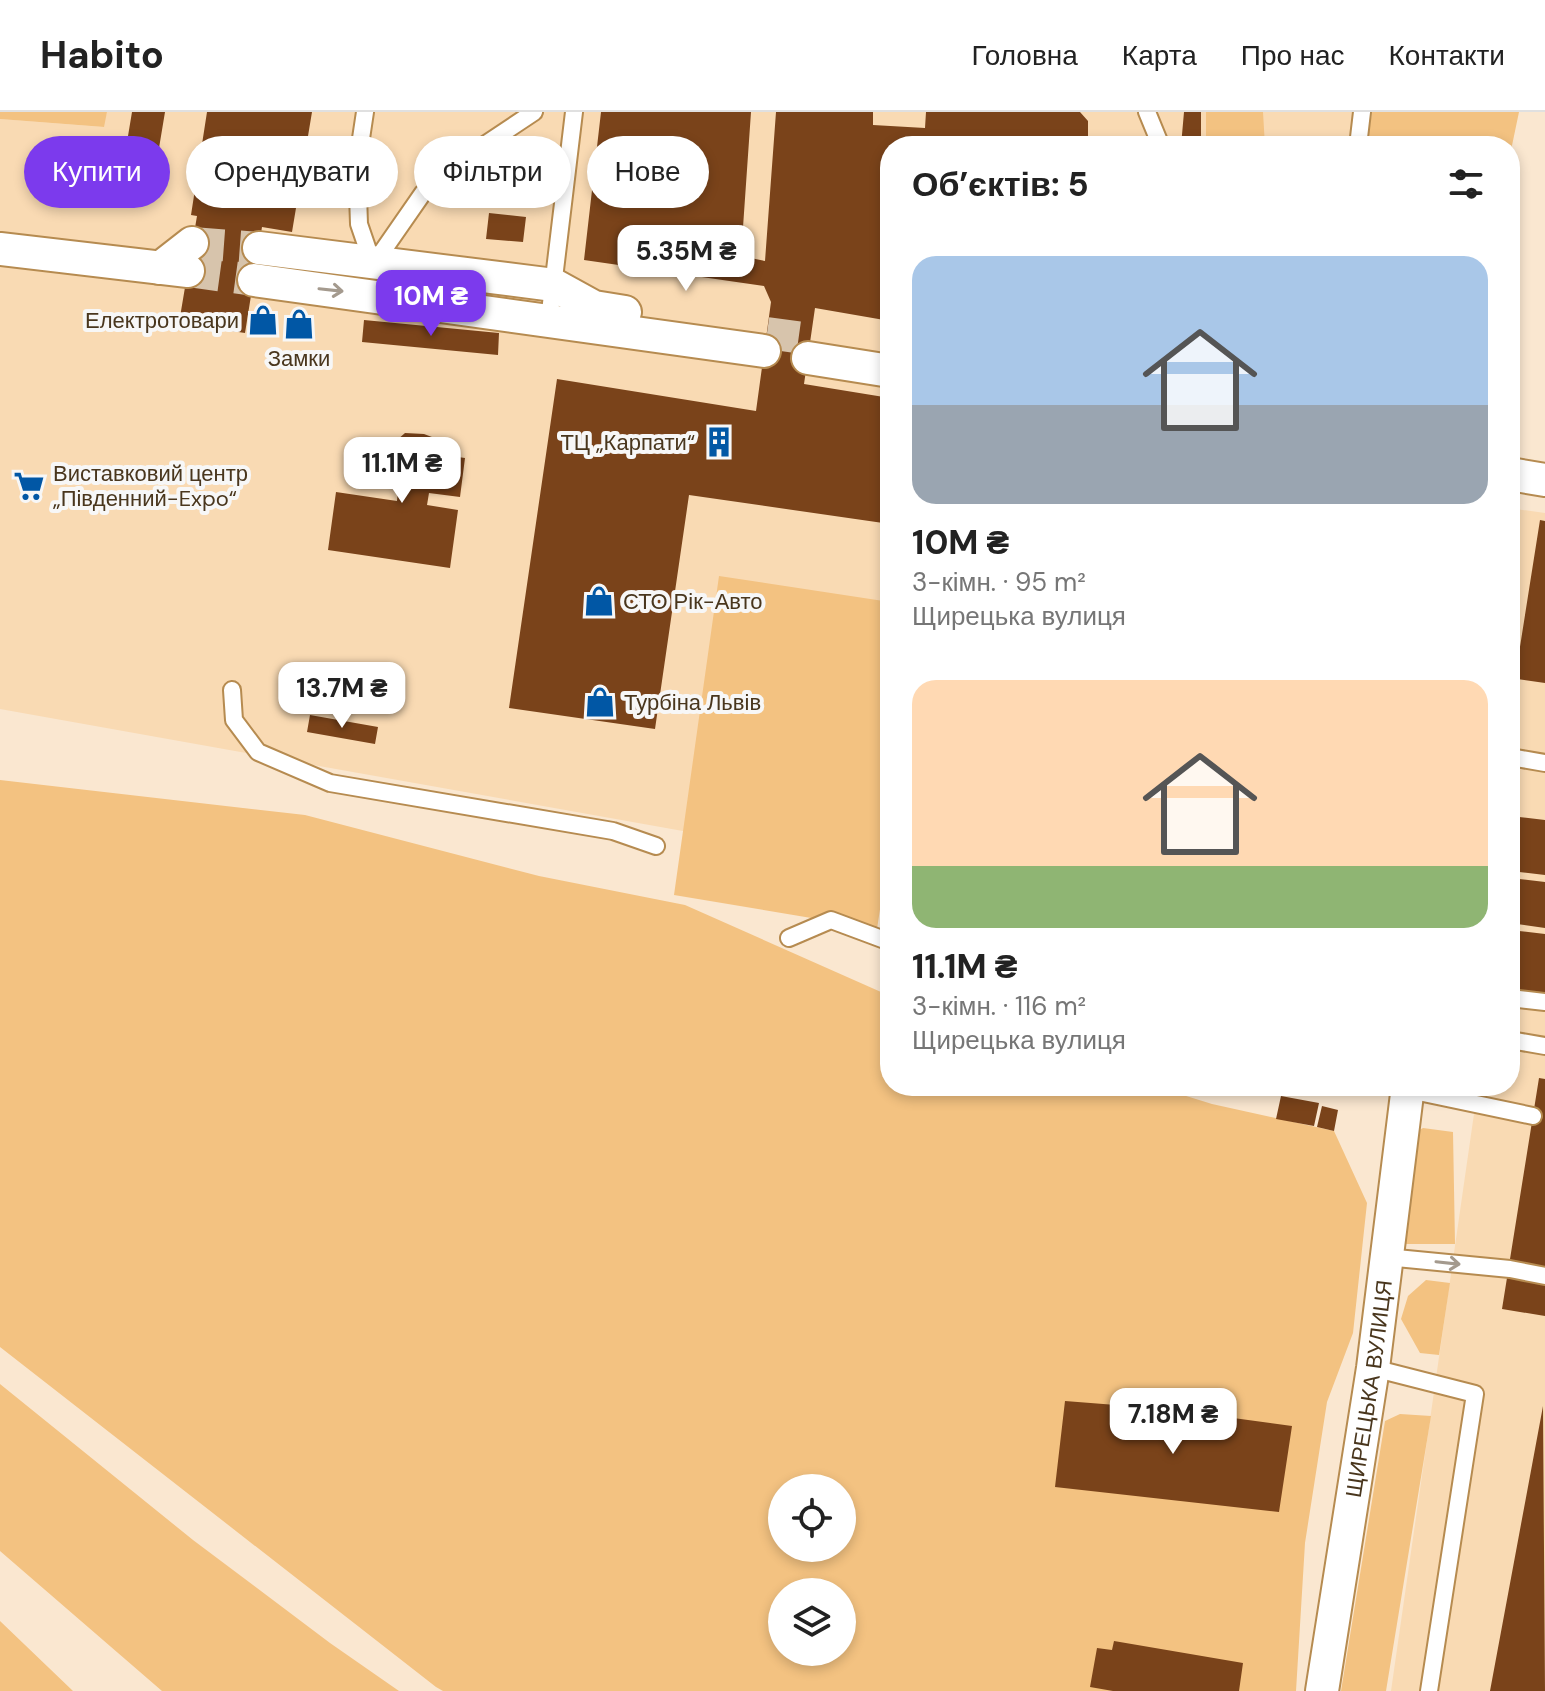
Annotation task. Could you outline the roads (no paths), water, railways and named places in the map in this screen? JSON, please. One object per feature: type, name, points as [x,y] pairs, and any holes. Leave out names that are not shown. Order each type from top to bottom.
[{"type":"street","points":[[254,280],[549,320],[755,341],[594,307],[554,285],[259,248]]},
{"type":"street","points":[[0,249],[180,261]]},
{"type":"street","points":[[880,352],[809,348],[880,368]]},
{"type":"street","points":[[1520,479],[1545,480]]},
{"type":"street","name":"ЩИРЕЦЬКА ВУЛИЦЯ","points":[[1322,1691],[1373,1368],[1401,1096]]},
{"type":"lane","points":[[365,112],[357,165],[359,224],[383,296]]},
{"type":"lane","points":[[372,262],[423,193],[450,168],[534,112]]},
{"type":"lane","points":[[549,320],[574,112]]},
{"type":"lane","points":[[1147,112],[1157,136]]},
{"type":"lane","points":[[1359,136],[1362,112]]},
{"type":"lane","points":[[232,690],[234,720],[258,752],[330,783],[613,831],[656,846]]},
{"type":"lane","points":[[1520,759],[1545,763]]},
{"type":"lane","points":[[789,938],[831,920],[880,938]]},
{"type":"lane","points":[[1520,999],[1545,1002]]},
{"type":"lane","points":[[1520,1042],[1545,1046]]},
{"type":"lane","points":[[1439,1096],[1533,1116]]},
{"type":"lane","points":[[1386,1257],[1510,1269],[1545,1276]]},
{"type":"lane","points":[[1373,1368],[1475,1394],[1429,1691]]},
{"type":"tunnel","points":[[192,243],[259,248]]},
{"type":"tunnel","points":[[188,271],[254,280]]},
{"type":"tunnel","points":[[767,333],[810,339]]},
{"type":"place","name":"Електротовари","points":[[263,320]]},
{"type":"place","name":"Замки","points":[[299,324]]},
{"type":"place","name":"ТЦ „Карпати“","points":[[719,442]]},
{"type":"place","name":"Виставковий центр „Південний-Expo“","points":[[29,486]]},
{"type":"place","name":"СТО Рік-Авто","points":[[599,601]]},
{"type":"place","name":"Турбіна Львів","points":[[600,702]]}]
